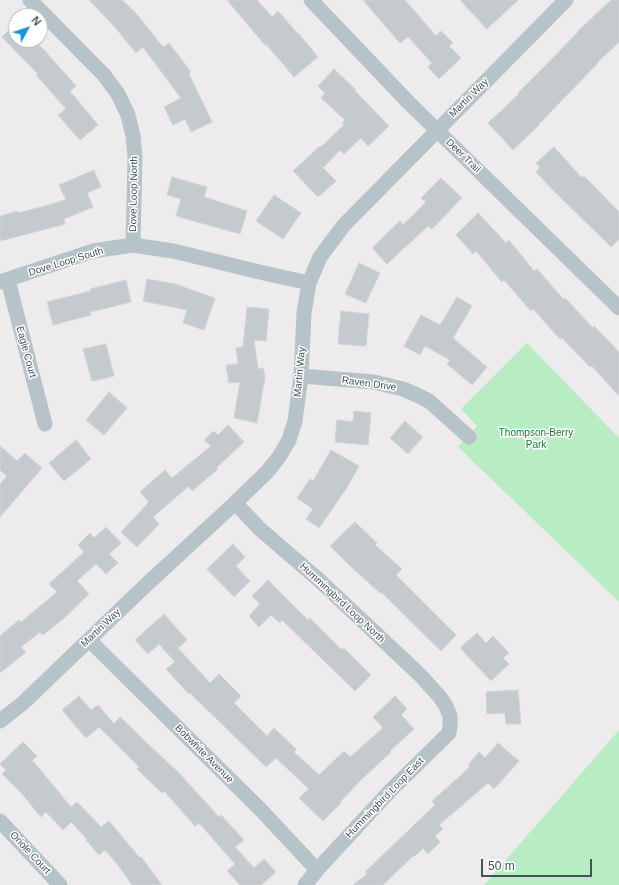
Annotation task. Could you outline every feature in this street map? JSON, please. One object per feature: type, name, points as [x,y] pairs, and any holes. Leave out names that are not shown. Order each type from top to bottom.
[{"type":"street","name":"Dove Loop North","points":[[30,0],[104,75],[118,94],[128,115],[133,136],[135,157],[133,245],[172,251],[268,274],[309,282]]},
{"type":"street","name":"Deer Trail","points":[[311,0],[409,103],[619,308]]},
{"type":"street","name":"Martin Way","points":[[0,721],[24,703],[146,585],[235,503],[267,472],[279,457],[289,440],[295,421],[301,376],[304,313],[309,282],[320,257],[344,225],[566,0]]},
{"type":"street","name":"Dove Loop South","points":[[4,281],[93,252],[133,245]]},
{"type":"street","name":"Eagle Court","points":[[4,281],[45,424]]},
{"type":"street","name":"Raven Drive","points":[[301,376],[374,382],[418,394],[429,401],[470,437]]},
{"type":"street","name":"Hummingbird Loop North","points":[[235,503],[261,530],[319,580],[414,670],[440,696],[446,706]]},
{"type":"street","name":"Bobwhite Avenue","points":[[89,640],[261,810],[317,870]]},
{"type":"street","name":"Hummingbird Loop East","points":[[305,885],[390,791],[449,733],[450,716],[446,706]]},
{"type":"street","name":"Oriole Court","points":[[0,821],[60,885]]},
{"type":"green space","name":"Thompson-Berry Park","points":[[527,343],[619,438],[619,602],[458,447],[477,426],[461,409]]},
{"type":"green space","points":[[619,730],[619,885],[484,885]]},
{"type":"building","points":[[89,0],[122,0],[135,12],[163,47],[169,43],[191,72],[189,74],[212,122],[191,132],[185,119],[173,125],[164,107],[181,98],[143,47],[136,53],[114,26]]},
{"type":"building","points":[[227,0],[257,0],[272,17],[278,11],[318,57],[294,77]]},
{"type":"building","points":[[363,0],[405,0],[436,36],[441,31],[453,43],[449,46],[461,58],[439,79],[428,67],[432,63],[408,37],[400,43]]},
{"type":"building","points":[[460,0],[518,0],[487,29]]},
{"type":"building","points":[[611,0],[619,0],[619,42],[513,150],[488,123],[519,94],[518,93],[578,31]]},
{"type":"building","points":[[8,31],[8,43],[2,37]]},
{"type":"building","points":[[13,48],[42,48],[76,86],[70,91],[98,125],[80,140],[58,115],[66,109],[36,75],[38,74]]},
{"type":"building","points":[[334,69],[356,90],[355,91],[389,126],[368,146],[361,138],[344,154],[340,150],[323,168],[336,181],[318,197],[293,171],[344,125],[342,123],[345,120],[321,98],[325,93],[318,86]]},
{"type":"building","points":[[554,147],[582,178],[584,176],[619,212],[619,239],[611,247],[536,172],[540,167],[536,163]]},
{"type":"building","points":[[94,170],[101,187],[87,193],[93,207],[64,219],[65,224],[0,241],[0,216],[18,211],[19,213],[66,200],[59,185]]},
{"type":"building","points":[[172,177],[207,187],[204,197],[247,211],[240,234],[176,216],[181,199],[167,195]]},
{"type":"building","points":[[441,178],[462,198],[432,229],[428,226],[387,264],[372,248],[400,221],[403,225],[426,202],[421,198]]},
{"type":"building","points":[[274,195],[301,213],[283,239],[256,221]]},
{"type":"building","points":[[478,213],[506,243],[509,240],[534,271],[537,269],[564,300],[565,298],[593,328],[594,326],[619,352],[619,396],[592,366],[590,367],[562,338],[560,339],[533,309],[531,311],[504,280],[502,282],[476,251],[473,254],[456,235]]},
{"type":"building","points":[[359,263],[380,273],[366,303],[345,294]]},
{"type":"building","points":[[147,279],[175,284],[215,298],[204,330],[183,323],[187,310],[143,301]]},
{"type":"building","points":[[126,280],[131,302],[90,312],[91,315],[53,325],[47,302],[91,291],[90,289]]},
{"type":"building","points":[[457,297],[472,306],[453,338],[487,367],[472,385],[447,364],[450,360],[425,346],[420,355],[404,346],[421,315],[440,325]]},
{"type":"building","points":[[247,307],[269,309],[266,341],[254,340],[258,369],[263,368],[265,377],[257,423],[234,418],[240,382],[229,383],[226,365],[238,364],[236,348],[243,347]]},
{"type":"building","points":[[341,311],[369,314],[366,346],[338,344]]},
{"type":"building","points":[[106,344],[114,376],[92,381],[83,349]]},
{"type":"building","points":[[109,392],[127,408],[104,435],[86,420]]},
{"type":"building","points":[[354,411],[371,413],[368,445],[335,442],[337,420],[353,422]]},
{"type":"building","points":[[405,421],[423,437],[408,454],[390,438]]},
{"type":"building","points":[[228,425],[244,442],[216,468],[218,469],[192,491],[189,486],[153,517],[159,524],[137,547],[121,532],[149,502],[140,492],[165,470],[172,478],[211,446],[204,440],[214,431],[218,435]]},
{"type":"building","points":[[76,440],[91,459],[64,481],[49,463]]},
{"type":"building","points":[[0,446],[17,461],[25,453],[42,468],[0,517],[0,484],[7,476],[0,470]]},
{"type":"building","points":[[331,450],[359,466],[346,489],[319,528],[306,519],[313,509],[297,498],[310,479],[313,481]]},
{"type":"building","points":[[355,522],[377,543],[375,545],[402,569],[396,575],[456,635],[441,651],[381,592],[380,593],[330,546]]},
{"type":"building","points":[[106,527],[121,543],[109,554],[118,563],[106,574],[96,564],[77,581],[89,594],[63,619],[43,635],[40,632],[21,647],[26,652],[0,673],[0,636],[19,620],[21,622],[57,592],[49,584],[84,552],[78,545],[90,533],[94,538]]},
{"type":"building","points":[[233,544],[245,557],[236,566],[250,581],[234,597],[207,569]]},
{"type":"building","points":[[268,580],[308,620],[310,618],[342,650],[344,648],[371,675],[355,691],[282,620],[280,623],[271,615],[259,627],[249,616],[260,604],[252,596]]},
{"type":"building","points":[[164,614],[187,640],[178,648],[210,683],[219,674],[241,696],[234,703],[267,736],[274,728],[296,749],[294,752],[319,775],[344,751],[350,757],[383,728],[373,717],[395,696],[407,709],[401,715],[414,729],[361,780],[323,821],[299,798],[309,789],[276,758],[266,767],[190,693],[189,694],[166,669],[175,662],[159,644],[148,654],[135,640]]},
{"type":"building","points":[[477,633],[486,643],[493,636],[509,653],[503,658],[509,664],[491,681],[460,648]]},
{"type":"building","points":[[518,690],[521,724],[506,724],[505,713],[487,714],[486,692]]},
{"type":"building","points":[[79,696],[91,710],[98,705],[114,724],[120,717],[178,772],[219,817],[221,815],[244,840],[235,847],[254,868],[264,859],[276,872],[261,885],[240,885],[227,871],[235,864],[199,823],[195,826],[164,791],[162,793],[137,769],[139,767],[99,727],[86,738],[62,710]]},
{"type":"building","points":[[23,742],[37,756],[32,760],[71,807],[77,802],[101,827],[109,821],[140,858],[141,857],[162,885],[132,885],[105,850],[99,855],[86,840],[87,839],[71,822],[63,830],[46,812],[41,817],[17,788],[2,774],[6,770],[0,764]]},
{"type":"building","points":[[498,743],[519,761],[494,789],[488,783],[439,825],[443,829],[435,836],[440,842],[428,854],[423,848],[383,885],[353,885],[367,874],[365,872],[435,805],[432,801],[470,767],[468,765],[479,752],[485,758]]}]
